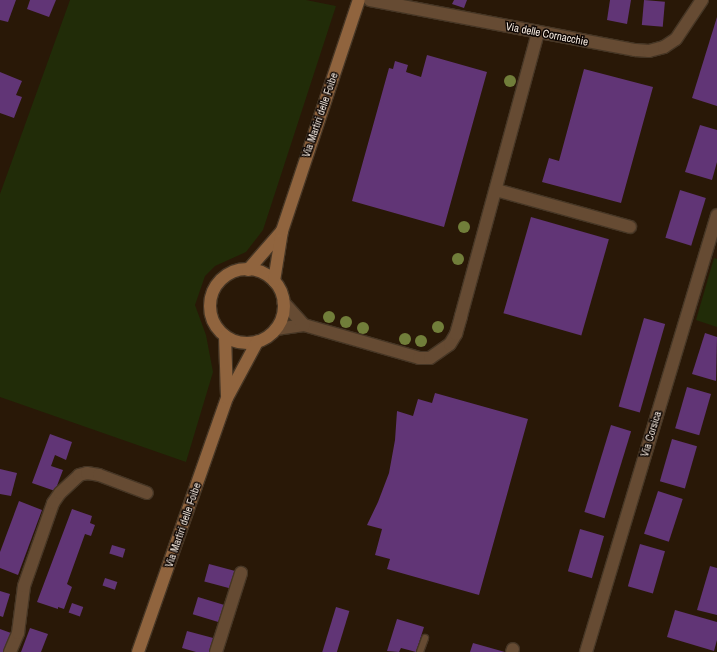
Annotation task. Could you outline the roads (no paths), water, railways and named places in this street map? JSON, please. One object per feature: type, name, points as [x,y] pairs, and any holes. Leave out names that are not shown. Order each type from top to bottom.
[{"type":"street","name":"Via Martiri delle Foibe","points":[[274,282],[282,231],[359,0]]},
{"type":"street","name":"Via delle Cornacchie","points":[[370,0],[635,50],[649,51],[664,47],[676,39],[702,0]]},
{"type":"street","points":[[276,329],[304,325],[419,358],[430,358],[450,344],[456,334],[538,32]]},
{"type":"street","points":[[496,190],[630,227]]},
{"type":"street","name":"Via Corsica","points":[[586,652],[712,249],[717,215]]},
{"type":"street","name":"Via Martiri delle Foibe","points":[[248,270],[282,231]]},
{"type":"street","points":[[248,270],[262,273],[274,282],[280,291],[283,302],[281,321],[276,329],[267,337],[257,342],[246,343],[235,341],[225,336],[217,328],[212,317],[210,306],[212,294],[218,284],[226,276],[236,271],[248,270]]},
{"type":"street","points":[[283,302],[304,325]]},
{"type":"street","name":"Via Martiri delle Foibe","points":[[225,336],[227,398]]},
{"type":"street","name":"Via Martiri delle Foibe","points":[[138,652],[227,398],[257,342]]},
{"type":"street","points":[[10,652],[18,633],[24,586],[53,503],[60,493],[79,475],[87,473],[99,475],[147,493]]},
{"type":"street","points":[[216,652],[241,573]]},
{"type":"lane","points":[[420,652],[425,638]]}]
